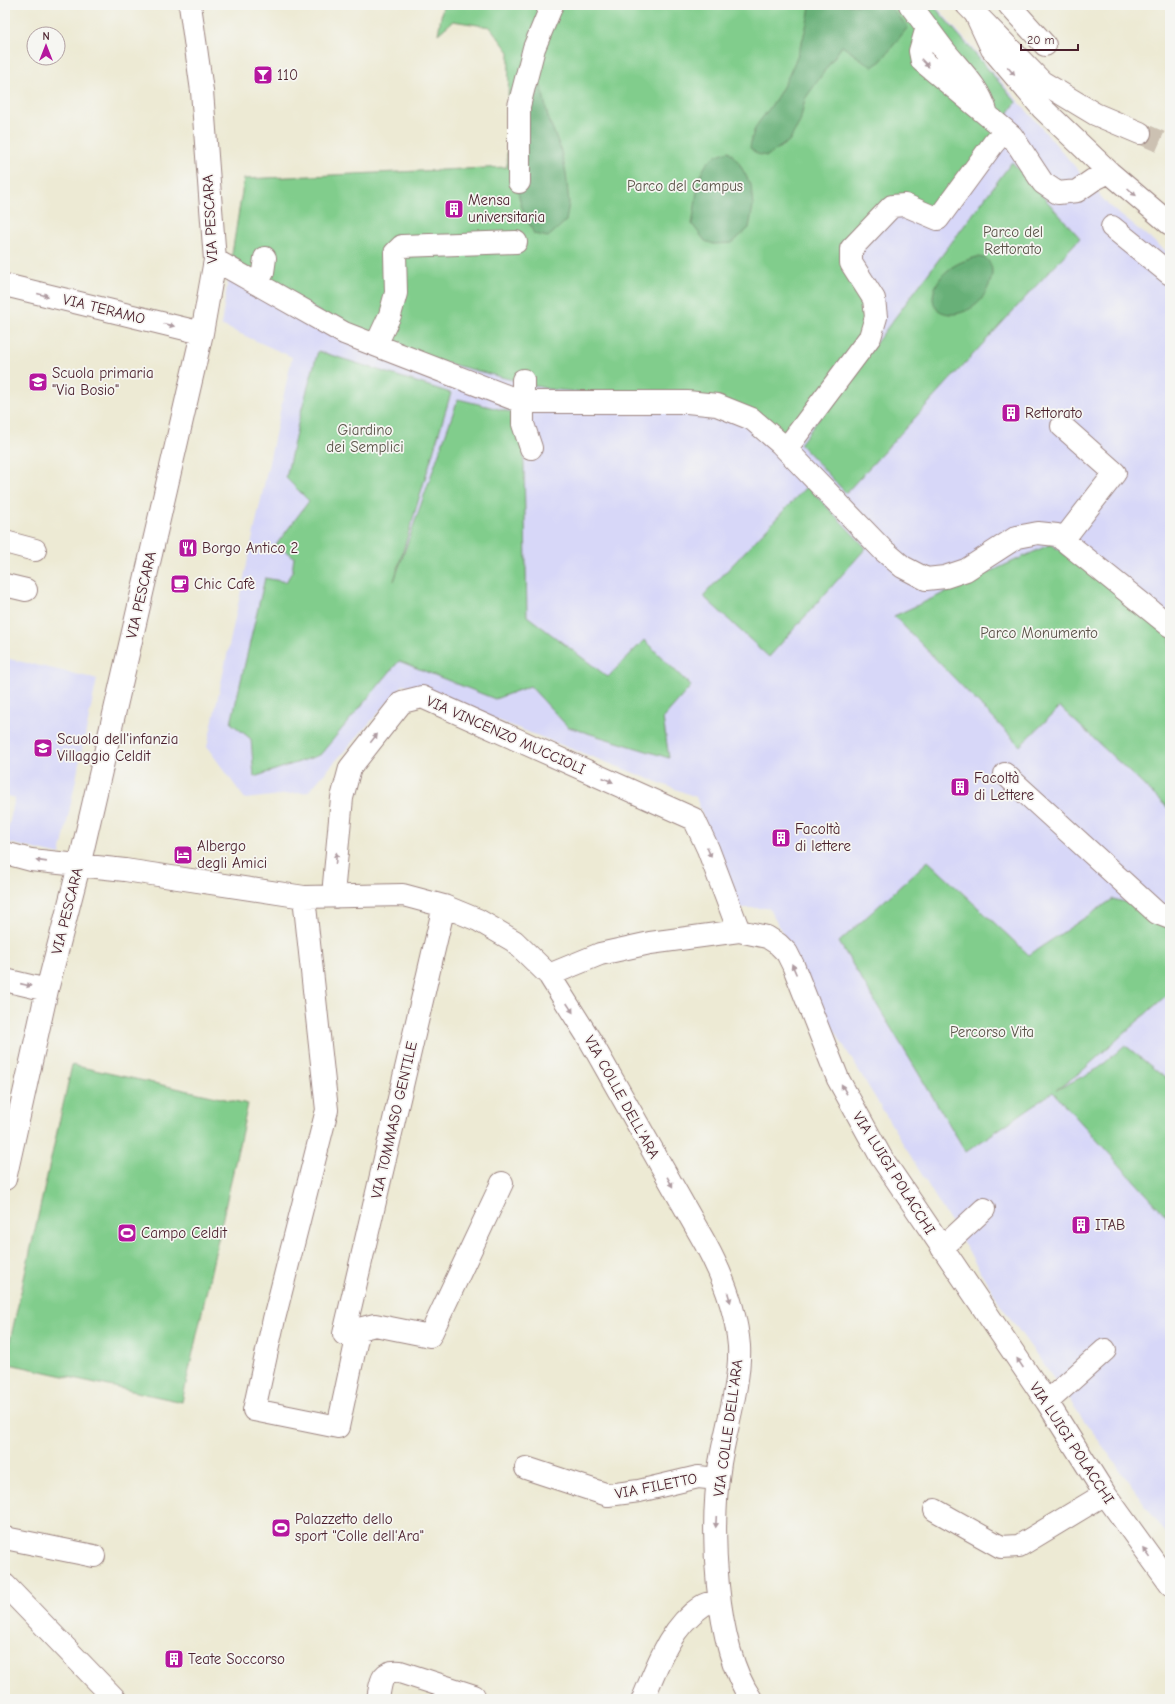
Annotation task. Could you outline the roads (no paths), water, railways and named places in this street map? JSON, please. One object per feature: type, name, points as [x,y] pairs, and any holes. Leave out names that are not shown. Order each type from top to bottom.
[{"type":"street","name":"VIA PESCARA","points":[[5,1179],[47,990],[78,866],[202,333],[215,260],[202,91],[190,5]]},
{"type":"street","points":[[519,182],[519,106],[534,48],[552,5]]},
{"type":"street","points":[[910,5],[948,55],[970,80],[982,98],[988,116],[1012,136],[1043,183],[1058,193],[1077,191],[1093,180],[1109,172]]},
{"type":"street","points":[[975,14],[1002,5]]},
{"type":"street","points":[[1009,5],[1044,45]]},
{"type":"street","points":[[975,14],[1042,82],[1095,114],[1140,133]]},
{"type":"street","points":[[975,14],[992,49],[1042,108],[1109,172],[1170,224]]},
{"type":"street","points":[[786,449],[870,337],[876,317],[874,299],[851,263],[851,249],[892,206],[905,205],[938,219],[1005,130]]},
{"type":"street","points":[[1112,227],[1170,274]]},
{"type":"street","points":[[376,345],[390,315],[396,293],[395,254],[402,246],[516,242]]},
{"type":"street","points":[[257,284],[263,272],[266,258]]},
{"type":"street","points":[[215,260],[344,333],[522,402],[687,402],[717,405],[752,419],[786,449],[883,550],[903,567],[926,579],[945,577],[966,570],[1017,537],[1038,533],[1057,535],[1170,626]]},
{"type":"street","name":"VIA TERAMO","points":[[5,285],[202,333]]},
{"type":"street","points":[[523,380],[523,424],[531,448]]},
{"type":"street","points":[[1062,426],[1115,473],[1063,540]]},
{"type":"street","points":[[5,542],[35,550]]},
{"type":"street","name":"VIA VINCENZO MUCCIOLI","points":[[336,897],[334,884],[342,798],[350,768],[402,702],[422,697],[694,819],[708,848],[738,931]]},
{"type":"street","points":[[1005,774],[1157,913],[1170,918]]},
{"type":"street","name":"VIA COLLE DELL'ARA","points":[[5,853],[31,860],[125,870],[304,897],[403,896],[444,906],[478,920],[514,941],[549,975],[590,1040],[712,1257],[726,1288],[736,1322],[739,1348],[738,1372],[718,1479],[715,1531],[719,1601],[733,1662],[751,1699]]},
{"type":"street","points":[[304,897],[327,1110],[274,1319],[254,1410],[338,1427],[359,1329],[375,1325],[430,1336],[502,1183]]},
{"type":"street","name":"VIA TOMMASO GENTILE","points":[[344,1334],[444,906]]},
{"type":"street","name":"VIA LUIGI POLACCHI","points":[[549,975],[600,954],[621,949],[650,943],[738,931],[767,937],[778,944],[786,953],[838,1079],[881,1157],[1047,1402],[1105,1494],[1170,1584]]},
{"type":"street","points":[[5,980],[47,990]]},
{"type":"street","points":[[942,1248],[984,1210]]},
{"type":"street","points":[[1047,1402],[1105,1350]]},
{"type":"street","name":"VIA FILETTO","points":[[526,1468],[608,1495],[639,1491],[698,1477],[718,1479]]},
{"type":"street","points":[[935,1510],[1000,1547],[1019,1546],[1105,1494]]},
{"type":"street","points":[[5,1538],[94,1556]]},
{"type":"street","points":[[5,1585],[115,1699]]},
{"type":"street","points":[[643,1699],[661,1657],[673,1636],[686,1619],[702,1605],[719,1601]]},
{"type":"street","points":[[378,1699],[382,1678],[386,1673],[392,1671],[400,1672],[474,1696],[474,1699]]},
{"type":"tunnel","points":[[1140,133],[1170,146]]},
{"type":"place","name":"110","points":[[263,75]]},
{"type":"place","name":"Mensa universitaria","points":[[454,209]]},
{"type":"place","name":"Scuola primaria \"Via Bosio\"","points":[[38,382]]},
{"type":"place","name":"Rettorato","points":[[1011,413]]},
{"type":"place","name":"Borgo Antico 2","points":[[188,548]]},
{"type":"place","name":"Chic Cafè","points":[[180,584]]},
{"type":"place","name":"Scuola dell'infanzia Villaggio Celdit","points":[[43,748]]},
{"type":"place","name":"Facoltà di Lettere","points":[[960,787]]},
{"type":"place","name":"Facoltà di lettere","points":[[781,838]]},
{"type":"place","name":"Albergo degli Amici","points":[[183,855]]},
{"type":"place","name":"ITAB","points":[[1081,1225]]},
{"type":"place","name":"Campo Celdit","points":[[127,1233]]},
{"type":"place","name":"Palazzetto dello sport \"Colle dell'Ara\"","points":[[281,1528]]},
{"type":"place","name":"Teate Soccorso","points":[[174,1659]]},
{"type":"park label","name":"Parco del Campus","points":[[685,186]]},
{"type":"park label","name":"Parco del Rettorato","points":[[1013,240]]},
{"type":"park label","name":"Giardino dei Semplici","points":[[365,438]]},
{"type":"park label","name":"Parco Monumento","points":[[1039,633]]},
{"type":"park label","name":"Percorso Vita","points":[[992,1032]]}]
